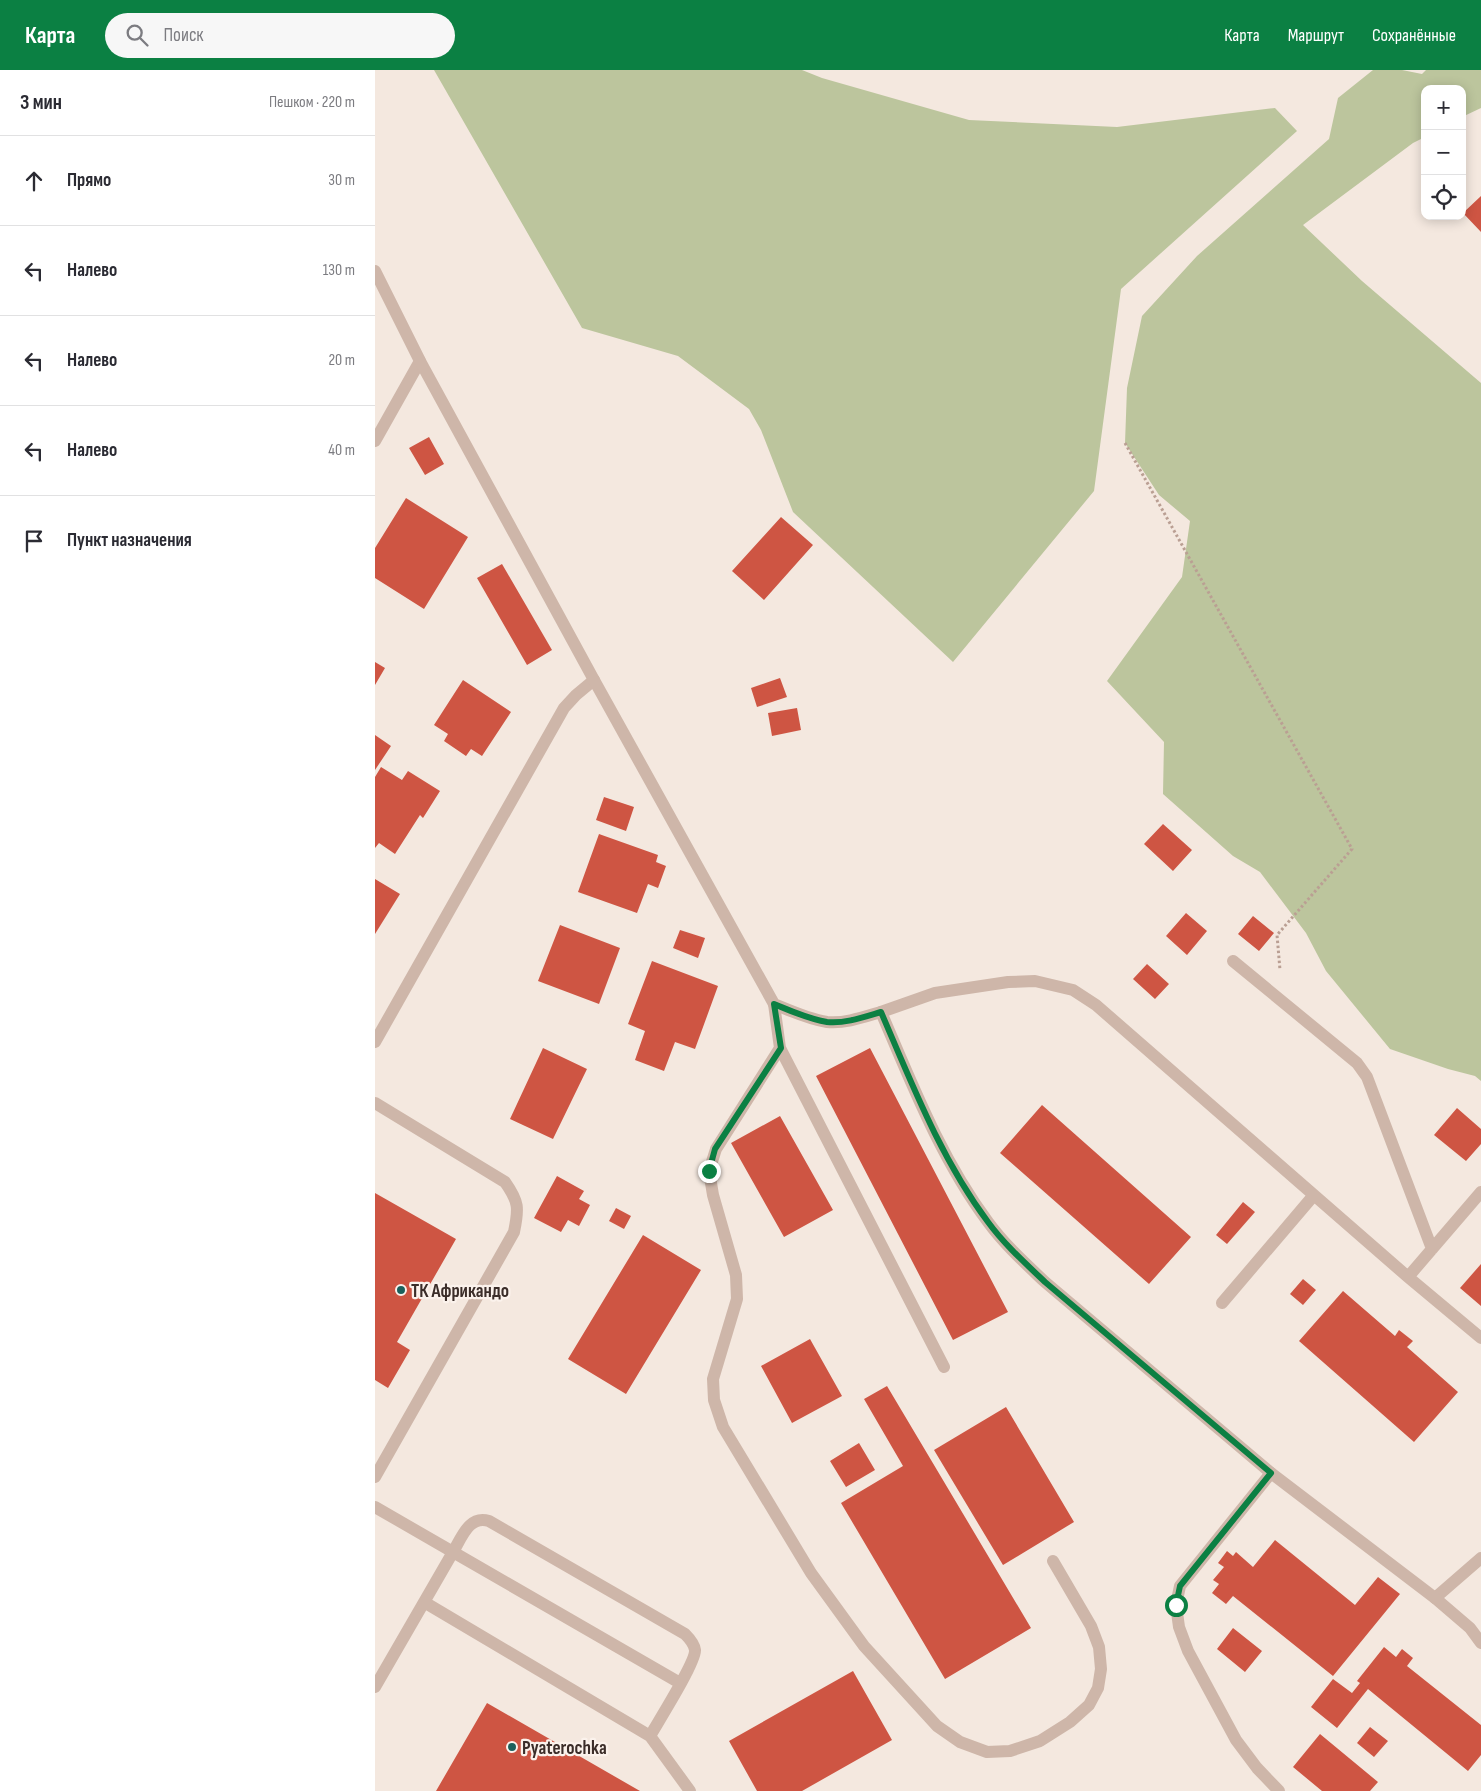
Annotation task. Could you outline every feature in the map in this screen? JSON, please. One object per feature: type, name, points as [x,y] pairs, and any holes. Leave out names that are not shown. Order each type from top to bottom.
[{"type":"street","points":[[375,271],[420,361],[774,1004],[781,1048],[944,1368]]},
{"type":"street","points":[[375,441],[420,361]]},
{"type":"street","points":[[375,1042],[564,708],[594,680]]},
{"type":"street","points":[[1233,961],[1357,1063],[1367,1077],[1432,1249]]},
{"type":"street","points":[[774,1004],[802,1016],[828,1022],[851,1020],[881,1012],[935,993],[1008,982],[1035,980],[1073,990],[1096,1005],[1408,1277],[1481,1338]]},
{"type":"street","points":[[881,1012],[933,1131],[967,1191],[988,1222],[1012,1250],[1045,1282],[1271,1473],[1435,1598],[1470,1628],[1481,1643]]},
{"type":"street","points":[[781,1048],[715,1149],[709,1171],[713,1195],[736,1276],[737,1299],[713,1379],[714,1400],[723,1427],[811,1573],[864,1646],[937,1726],[960,1742],[987,1752],[1010,1751],[1039,1741],[1070,1722],[1089,1704],[1098,1688],[1101,1670],[1099,1647],[1091,1626],[1053,1561]]},
{"type":"street","points":[[375,1102],[505,1182],[515,1197],[518,1214],[514,1232],[375,1477]]},
{"type":"street","points":[[1408,1277],[1481,1192]]},
{"type":"street","points":[[1223,1303],[1314,1195]]},
{"type":"street","points":[[1271,1473],[1180,1586],[1176,1605],[1179,1627],[1188,1651],[1236,1740],[1257,1768],[1279,1791]]},
{"type":"street","points":[[375,1507],[680,1683]]},
{"type":"street","points":[[375,1687],[467,1528],[474,1521],[481,1519],[489,1521],[685,1634],[692,1641],[695,1651],[693,1660],[650,1736]]},
{"type":"street","points":[[1435,1598],[1481,1558]]},
{"type":"street","points":[[424,1602],[650,1736],[690,1791]]},
{"type":"path","points":[[1125,443],[1352,849],[1277,935],[1280,971]]},
{"type":"green space","points":[[434,70],[802,70],[822,78],[969,120],[1117,127],[1275,108],[1297,131],[1121,289],[1094,491],[953,662],[793,512],[761,430],[749,409],[678,356],[582,328]]},
{"type":"green space","points":[[1373,70],[1402,70],[1422,74],[1426,70],[1481,70],[1481,108],[1466,115],[1466,85],[1421,85],[1421,139],[1303,225],[1362,281],[1481,383],[1481,1081],[1475,1076],[1448,1069],[1390,1049],[1326,971],[1306,933],[1260,872],[1233,856],[1163,794],[1164,742],[1107,681],[1182,577],[1190,521],[1159,495],[1125,443],[1127,388],[1142,316],[1197,256],[1329,139],[1338,98]]},
{"type":"building","points":[[1481,196],[1481,232],[1466,216],[1466,210]]},
{"type":"building","points":[[429,437],[444,464],[425,475],[409,448]]},
{"type":"building","points":[[406,498],[468,537],[424,609],[375,578],[375,548]]},
{"type":"building","points":[[781,517],[813,545],[764,600],[732,571]]},
{"type":"building","points":[[502,564],[552,650],[527,665],[477,578]]},
{"type":"building","points":[[375,662],[385,668],[375,685]]},
{"type":"building","points":[[780,678],[787,697],[757,707],[751,688]]},
{"type":"building","points":[[463,680],[511,712],[482,756],[471,749],[466,756],[444,741],[448,734],[434,725]]},
{"type":"building","points":[[797,708],[801,730],[772,736],[768,713]]},
{"type":"building","points":[[375,735],[391,746],[375,770]]},
{"type":"building","points":[[381,767],[402,780],[408,771],[440,791],[423,818],[420,815],[395,854],[379,843],[375,848],[375,777]]},
{"type":"building","points":[[604,797],[634,807],[626,831],[596,820]]},
{"type":"building","points":[[1163,824],[1192,850],[1173,871],[1144,844]]},
{"type":"building","points":[[599,834],[658,855],[656,862],[666,866],[658,888],[648,884],[637,913],[578,892]]},
{"type":"building","points":[[375,879],[400,894],[375,934]]},
{"type":"building","points":[[1186,913],[1207,931],[1187,955],[1166,936]]},
{"type":"building","points":[[1253,916],[1274,933],[1259,951],[1238,934]]},
{"type":"building","points":[[560,925],[620,948],[599,1004],[538,981]]},
{"type":"building","points":[[680,930],[705,938],[698,958],[673,948]]},
{"type":"building","points":[[652,961],[718,986],[695,1049],[675,1042],[664,1071],[635,1060],[645,1031],[628,1024]]},
{"type":"building","points":[[1147,964],[1169,984],[1155,999],[1133,979]]},
{"type":"building","points":[[543,1048],[587,1069],[553,1139],[510,1119]]},
{"type":"building","points":[[870,1048],[1008,1312],[953,1340],[816,1076]]},
{"type":"building","points":[[1042,1105],[1191,1237],[1149,1284],[1000,1153]]},
{"type":"building","points":[[1457,1108],[1481,1129],[1481,1144],[1466,1161],[1434,1135]]},
{"type":"building","points":[[780,1116],[833,1210],[784,1237],[731,1143]]},
{"type":"building","points":[[557,1176],[584,1191],[579,1199],[590,1205],[579,1226],[568,1220],[561,1232],[534,1218]]},
{"type":"building","name":"ТК Африкандо","points":[[375,1193],[456,1239],[397,1342],[410,1350],[388,1388],[375,1380]]},
{"type":"building","points":[[1243,1202],[1255,1212],[1227,1244],[1216,1235]]},
{"type":"building","points":[[616,1208],[631,1216],[624,1229],[609,1221]]},
{"type":"building","points":[[643,1235],[701,1270],[626,1394],[568,1359]]},
{"type":"building","points":[[1481,1264],[1481,1306],[1460,1288]]},
{"type":"building","points":[[1303,1279],[1316,1290],[1303,1305],[1290,1294]]},
{"type":"building","points":[[1343,1291],[1395,1336],[1399,1330],[1413,1341],[1407,1347],[1458,1392],[1414,1442],[1299,1341]]},
{"type":"building","points":[[810,1339],[842,1396],[792,1423],[761,1366]]},
{"type":"building","points":[[887,1386],[1031,1628],[945,1679],[841,1503],[903,1466],[864,1399]]},
{"type":"building","points":[[1006,1407],[1074,1522],[1003,1565],[934,1450]]},
{"type":"building","points":[[859,1443],[875,1470],[846,1487],[830,1461]]},
{"type":"building","points":[[1275,1540],[1355,1605],[1378,1577],[1400,1594],[1333,1676],[1233,1596],[1226,1604],[1212,1593],[1219,1584],[1213,1580],[1224,1567],[1218,1563],[1227,1551],[1233,1556],[1236,1552],[1253,1567]]},
{"type":"building","points":[[1233,1628],[1262,1651],[1245,1672],[1217,1649]]},
{"type":"building","points":[[1384,1647],[1396,1657],[1402,1649],[1413,1658],[1407,1666],[1481,1725],[1481,1755],[1468,1771],[1368,1689],[1337,1728],[1311,1707],[1333,1679],[1352,1693],[1360,1683],[1357,1681]]},
{"type":"building","points":[[853,1671],[892,1740],[802,1791],[757,1791],[729,1741]]},
{"type":"building","name":"Pyaterochka","points":[[487,1703],[640,1791],[436,1791]]},
{"type":"building","points":[[1370,1727],[1388,1741],[1374,1757],[1357,1743]]},
{"type":"building","points":[[1320,1734],[1378,1782],[1370,1791],[1322,1791],[1293,1767]]},
{"type":"place","name":"ТК Африкандо","points":[[401,1290]]},
{"type":"place","name":"Pyaterochka","points":[[512,1747]]},
{"type":"route","points":[[709,1171],[715,1149],[781,1048],[774,1004],[802,1016],[828,1022],[851,1020],[881,1012],[933,1131],[967,1191],[988,1222],[1012,1250],[1045,1282],[1271,1473],[1180,1586],[1176,1605]]}]
